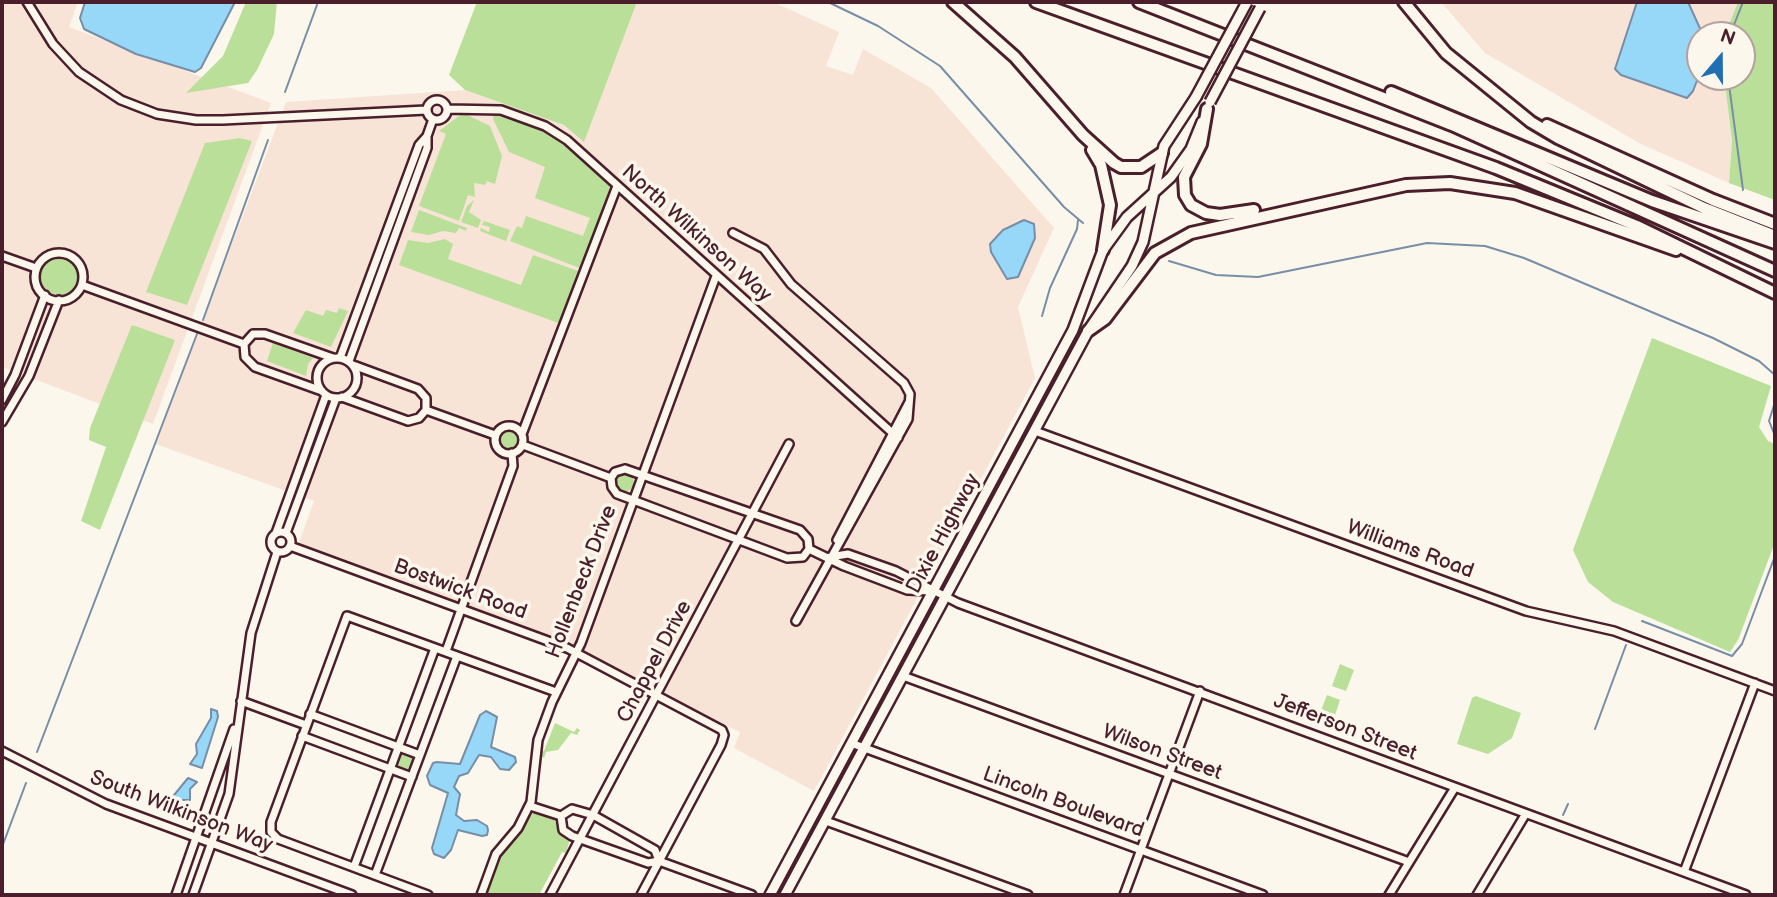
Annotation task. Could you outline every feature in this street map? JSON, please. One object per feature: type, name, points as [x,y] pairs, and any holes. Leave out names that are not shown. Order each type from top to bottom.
[{"type":"highway","points":[[953,2],[1015,57],[1083,135],[1121,167],[1141,167],[1162,153]]},
{"type":"highway","points":[[1036,2],[1507,173],[1637,226],[1775,293]]},
{"type":"highway","points":[[1139,2],[1394,93],[1675,211],[1775,243]]},
{"type":"highway","points":[[1404,2],[1446,53],[1489,91],[1522,115],[1589,154],[1724,217],[1775,236]]},
{"type":"highway","points":[[1216,30],[1452,125],[1775,271]]},
{"type":"highway","points":[[1208,106],[1205,131],[1183,185],[1185,195],[1199,211],[1232,214],[1358,189],[1472,184],[1515,193],[1731,270]]},
{"type":"highway","points":[[1522,115],[1713,200],[1775,224]]},
{"type":"highway","points":[[1083,135],[1101,165],[1110,205],[1103,250]]},
{"type":"highway","points":[[1088,331],[1105,319],[1155,253],[1191,233],[1406,186]]},
{"type":"main road","name":"Dixie Highway","points":[[785,895],[1088,331],[1132,266],[1145,234],[1162,153],[1170,135],[1196,97],[1247,2]]},
{"type":"main road","name":"Dixie Highway","points":[[770,895],[1073,330],[1103,250],[1127,217],[1171,177],[1185,157],[1208,106],[1262,5]]},
{"type":"street","name":"North Wilkinson Way","points":[[27,2],[53,44],[79,72],[121,100],[157,114],[195,120],[223,120],[426,110],[429,103],[436,99],[444,102],[447,109],[501,110],[545,126],[567,139],[895,436]]},
{"type":"street","points":[[433,119],[442,118],[447,109]]},
{"type":"street","points":[[426,110],[433,119]]},
{"type":"street","points":[[344,361],[427,148],[427,136],[433,119]]},
{"type":"street","points":[[523,445],[522,434],[617,186]]},
{"type":"street","points":[[733,233],[764,248],[791,284],[904,383],[910,402],[910,415],[895,436],[850,526],[796,621]]},
{"type":"street","points":[[50,254],[67,254],[82,267],[82,285],[75,295],[59,300],[45,295],[37,287],[36,268],[50,254]]},
{"type":"street","points":[[2,256],[36,268]]},
{"type":"street","name":"Hollenbeck Drive","points":[[481,895],[496,853],[518,828],[530,806],[535,784],[535,750],[556,692],[576,652],[716,276]]},
{"type":"street","points":[[82,285],[244,344]]},
{"type":"street","points":[[2,400],[15,375],[45,295]]},
{"type":"street","points":[[2,422],[29,376],[59,300]]},
{"type":"street","points":[[253,334],[265,334],[344,361],[418,389],[426,398],[426,410],[419,418],[408,421],[324,393],[255,367],[245,357],[244,344],[253,334]]},
{"type":"street","points":[[277,552],[270,545],[324,393],[317,381],[318,371],[324,362],[344,361]]},
{"type":"street","points":[[277,552],[286,551],[290,546],[286,533],[339,398],[353,390],[357,382],[344,361]]},
{"type":"street","points":[[426,410],[495,435]]},
{"type":"street","points":[[495,435],[510,426],[522,434]]},
{"type":"street","name":"Williams Road","points":[[1035,431],[1526,611],[1614,631],[1775,691]]},
{"type":"street","points":[[495,435],[498,447],[512,453]]},
{"type":"street","name":"Chappel Drive","points":[[550,895],[740,541],[789,444]]},
{"type":"street","points":[[512,453],[523,445]]},
{"type":"street","points":[[523,445],[611,478]]},
{"type":"street","points":[[446,651],[513,466],[512,453]]},
{"type":"street","points":[[625,468],[643,473],[800,530],[808,539],[808,549],[803,556],[793,559],[614,491],[611,478],[615,472],[625,468]]},
{"type":"street","points":[[276,533],[286,533]]},
{"type":"street","name":"Bostwick Road","points":[[290,546],[576,652],[718,727],[724,735],[659,860]]},
{"type":"street","points":[[808,549],[907,590],[933,591]]},
{"type":"street","points":[[193,895],[229,794],[254,620],[277,552]]},
{"type":"street","points":[[830,557],[848,554],[914,578],[933,591]]},
{"type":"street","name":"Jefferson Street","points":[[933,591],[1454,789],[1746,895]]},
{"type":"street","points":[[428,895],[278,839],[271,832],[271,822],[347,615],[556,692]]},
{"type":"street","points":[[354,867],[435,648]]},
{"type":"street","points":[[376,876],[457,656]]},
{"type":"street","name":"Wilson Street","points":[[903,676],[1409,862]]},
{"type":"street","points":[[1684,872],[1755,683]]},
{"type":"street","points":[[1124,895],[1200,691]]},
{"type":"street","points":[[241,701],[306,725]]},
{"type":"street","points":[[176,895],[230,744],[241,701]]},
{"type":"street","points":[[310,714],[421,755]]},
{"type":"street","points":[[302,736],[412,777]]},
{"type":"street","name":"Lincoln Boulevard","points":[[851,743],[1263,895]]},
{"type":"street","name":"South Wilkinson Way","points":[[2,751],[90,797],[352,895]]},
{"type":"street","points":[[1389,895],[1454,789]]},
{"type":"street","points":[[530,806],[561,816]]},
{"type":"street","points":[[561,816],[572,809],[593,815],[655,850],[659,860],[641,895]]},
{"type":"street","points":[[1477,895],[1525,815]]},
{"type":"street","points":[[561,816],[563,830],[580,838],[648,863],[659,860],[752,895]]},
{"type":"street","points":[[826,821],[1028,895]]},
{"type":"shaded area","points":[[2,2],[78,2],[69,27],[271,103],[153,424],[2,367]]},
{"type":"shaded area","points":[[637,2],[773,2],[839,32],[826,66],[853,75],[863,49],[931,88],[1054,228],[1018,307],[1035,378],[814,791],[734,748],[740,732],[567,648],[297,548],[314,501],[156,444],[286,102],[465,90],[564,125],[584,141]]},
{"type":"shaded area","points":[[1441,2],[1738,2],[1731,21],[1686,21],[1686,91],[1726,91],[1732,140],[1729,183],[1639,143],[1485,53]]},
{"type":"green space","points":[[246,2],[277,2],[274,34],[257,70],[248,83],[186,93],[223,56]]},
{"type":"green space","points":[[477,2],[637,2],[584,142],[564,125],[465,90],[449,75]]},
{"type":"green space","points":[[1738,2],[1775,2],[1775,200],[1729,183],[1732,140],[1726,91],[1756,91],[1756,21],[1731,21]]},
{"type":"green space","points":[[463,113],[490,126],[502,156],[495,184],[487,181],[485,185],[474,183],[475,197],[468,195],[459,221],[419,206],[446,134],[439,131]]},
{"type":"green space","points":[[494,113],[553,134],[610,185],[582,269],[510,241],[517,226],[522,228],[526,216],[583,236],[590,218],[535,198],[545,167],[509,152],[493,119]]},
{"type":"green space","points":[[240,138],[252,141],[187,305],[146,292],[205,143]]},
{"type":"green space","points":[[474,200],[469,212],[481,220],[478,228],[461,222],[467,206]]},
{"type":"green space","points":[[419,210],[467,228],[466,231],[459,228],[456,233],[443,231],[429,235],[411,232]]},
{"type":"green space","points":[[484,221],[510,230],[506,241],[480,231],[481,228],[489,232],[490,227],[482,225]]},
{"type":"green space","points":[[445,239],[453,244],[448,259],[521,285],[533,255],[581,272],[561,324],[399,265],[408,240],[428,243]]},
{"type":"green space","points":[[60,257],[74,262],[79,276],[74,290],[60,295],[46,290],[41,276],[46,262]]},
{"type":"green space","points":[[339,308],[348,311],[331,347],[293,333],[306,310],[323,316],[326,310],[337,313]]},
{"type":"green space","points":[[132,325],[175,340],[100,530],[81,521],[106,447],[89,440],[90,428]]},
{"type":"green space","points":[[1652,338],[1771,386],[1759,427],[1768,441],[1775,444],[1775,542],[1738,640],[1730,652],[1613,602],[1588,582],[1573,550]]},
{"type":"green space","points":[[273,343],[313,358],[308,364],[306,376],[267,361]]},
{"type":"green space","points":[[506,432],[512,432],[517,440],[515,446],[506,448],[501,443],[501,437]]},
{"type":"green space","points":[[624,472],[631,475],[634,482],[631,489],[624,492],[617,489],[614,482],[617,475]]},
{"type":"green space","points":[[1340,664],[1354,670],[1346,691],[1332,686]]},
{"type":"green space","points":[[1327,695],[1340,700],[1334,718],[1320,713]]},
{"type":"green space","points":[[1476,696],[1521,713],[1512,738],[1488,754],[1457,744],[1472,698]]},
{"type":"green space","points":[[555,723],[574,732],[577,728],[580,730],[577,735],[571,733],[558,750],[546,752],[544,758],[538,754],[539,751],[544,751]]},
{"type":"green space","points":[[401,752],[409,752],[414,761],[412,768],[401,770],[396,765],[396,757]]},
{"type":"green space","points":[[537,812],[555,820],[559,829],[570,839],[566,853],[562,852],[539,895],[485,895],[501,854],[530,815]]},
{"type":"water","points":[[85,2],[235,2],[201,68],[195,72],[136,54],[84,29],[80,18]]},
{"type":"water","points":[[1637,2],[1688,2],[1697,21],[1686,21],[1686,91],[1693,91],[1687,98],[1621,75],[1615,69]]},
{"type":"water","points":[[1024,220],[1034,224],[1035,238],[1018,277],[1007,279],[991,252],[990,244],[1003,230]]},
{"type":"water","points":[[211,709],[217,711],[218,717],[202,768],[190,764],[197,754],[196,744],[211,718]]},
{"type":"water","points":[[486,711],[497,717],[491,747],[515,757],[516,762],[509,770],[500,769],[491,757],[479,755],[468,773],[459,776],[454,787],[460,794],[456,815],[464,821],[477,820],[487,826],[488,830],[487,835],[482,836],[458,830],[451,850],[444,858],[434,854],[432,848],[448,793],[430,785],[427,776],[433,763],[460,764],[480,715]]},
{"type":"water","points":[[188,778],[197,782],[190,789],[190,800],[170,800]]},
{"type":"waterway","points":[[828,2],[878,26],[940,66],[1064,207],[1083,223]]},
{"type":"waterway","points":[[1736,21],[1743,2]]},
{"type":"waterway","points":[[285,92],[317,5]]},
{"type":"waterway","points":[[1730,91],[1743,190]]},
{"type":"waterway","points":[[203,320],[268,140]]},
{"type":"waterway","points":[[1042,316],[1050,288],[1077,229],[1078,220]]},
{"type":"waterway","points":[[1169,261],[1216,275],[1258,277],[1427,243],[1485,246],[1524,258],[1713,338],[1759,361],[1775,375]]},
{"type":"waterway","points":[[37,752],[197,334]]},
{"type":"waterway","points":[[1775,402],[1769,421],[1775,436]]},
{"type":"waterway","points":[[1642,621],[1732,656],[1742,644],[1775,556]]},
{"type":"waterway","points":[[1595,729],[1626,645]]},
{"type":"waterway","points":[[2,847],[26,783]]},
{"type":"waterway","points":[[1563,815],[1568,804]]}]
